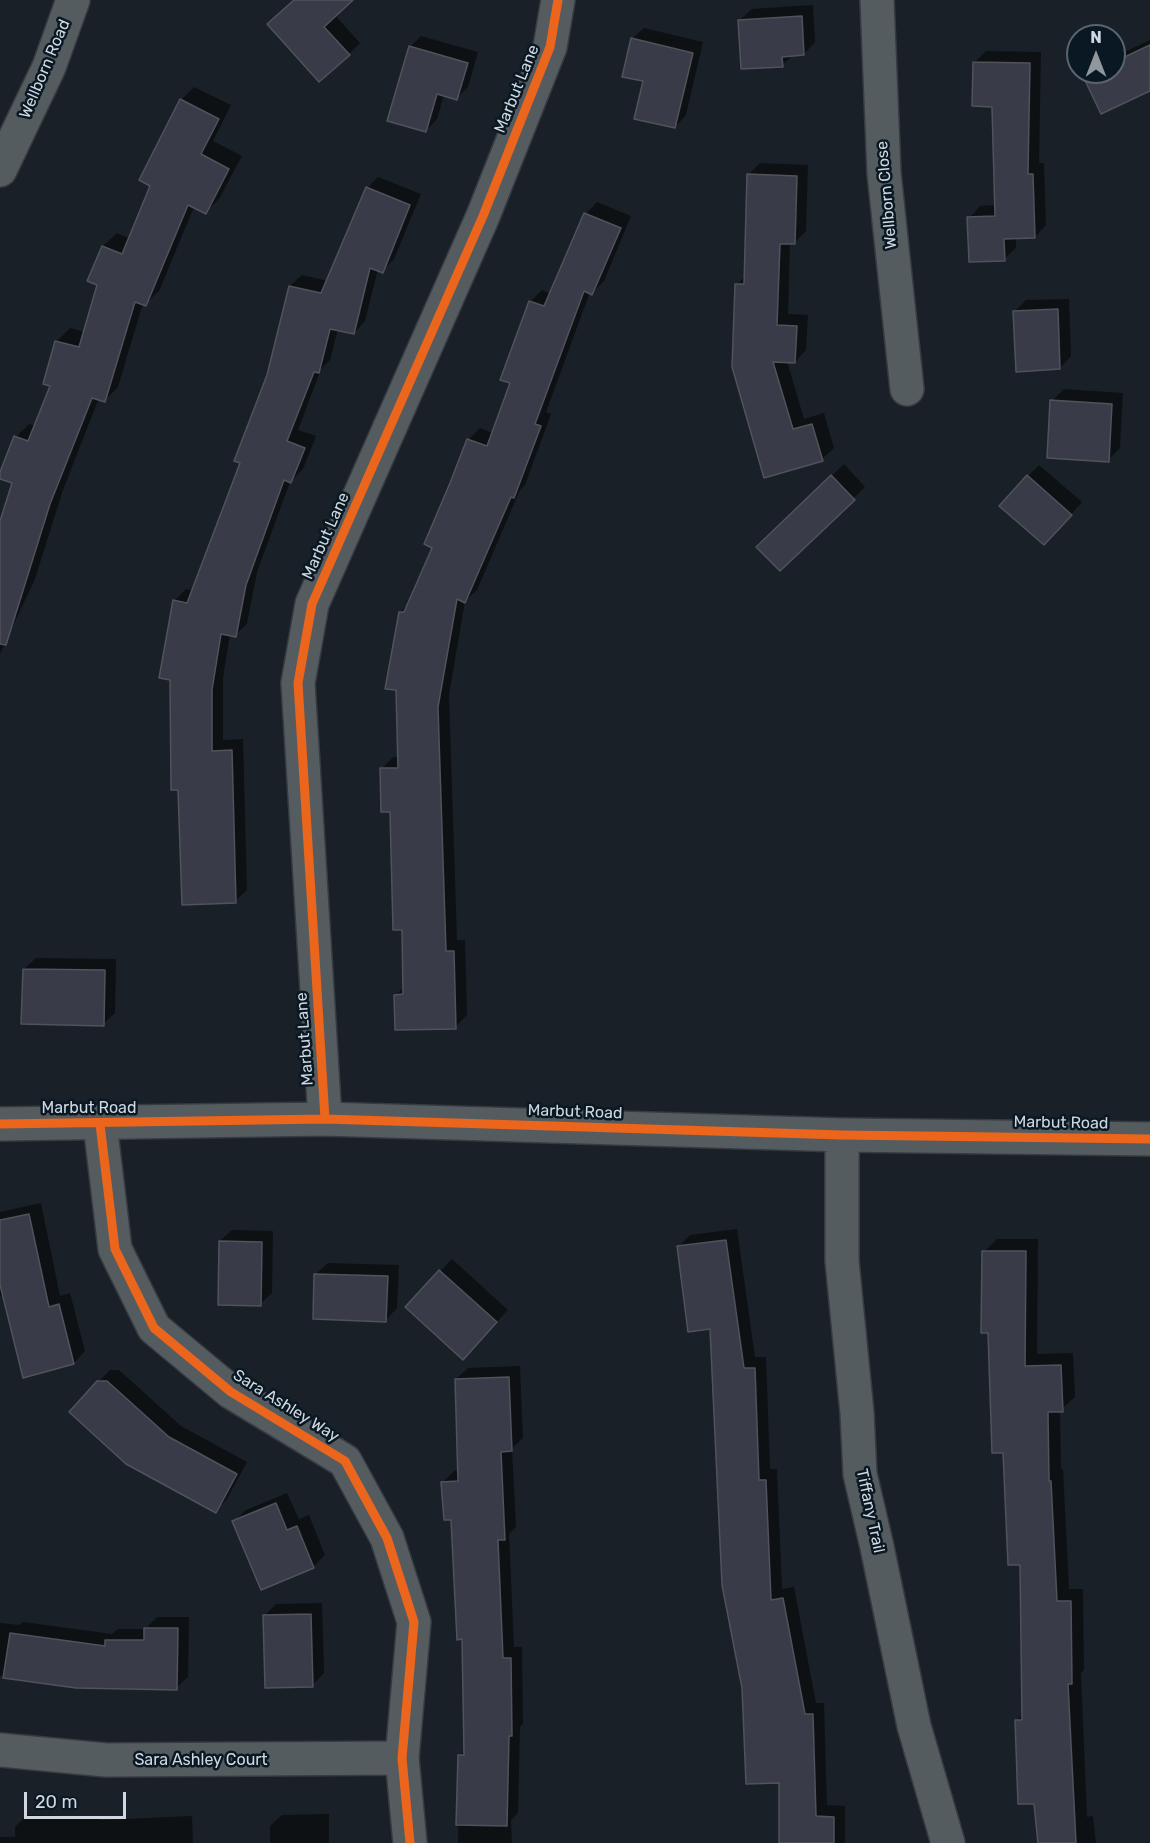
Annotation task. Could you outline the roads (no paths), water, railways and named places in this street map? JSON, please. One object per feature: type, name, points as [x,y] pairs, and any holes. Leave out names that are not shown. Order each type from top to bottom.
[{"type":"street","name":"Wellborn Road","points":[[0,170],[49,67],[73,0]]},
{"type":"street","name":"Marbut Lane","points":[[325,1119],[298,683],[312,604],[483,216],[550,47],[558,0]]},
{"type":"street","name":"Wellborn Close","points":[[877,0],[884,172],[907,389]]},
{"type":"street","name":"Marbut Road","points":[[0,1124],[325,1119],[842,1136],[1150,1139]]},
{"type":"street","name":"Sara Ashley Way","points":[[100,1124],[116,1249],[154,1328],[231,1392],[345,1461],[387,1538],[414,1622],[402,1758],[410,1843]]},
{"type":"street","name":"Tiffany Trail","points":[[842,1136],[842,1261],[857,1413],[860,1474],[878,1547],[914,1726],[948,1843]]},
{"type":"street","name":"Sara Ashley Court","points":[[0,1750],[106,1760],[402,1758]]}]
